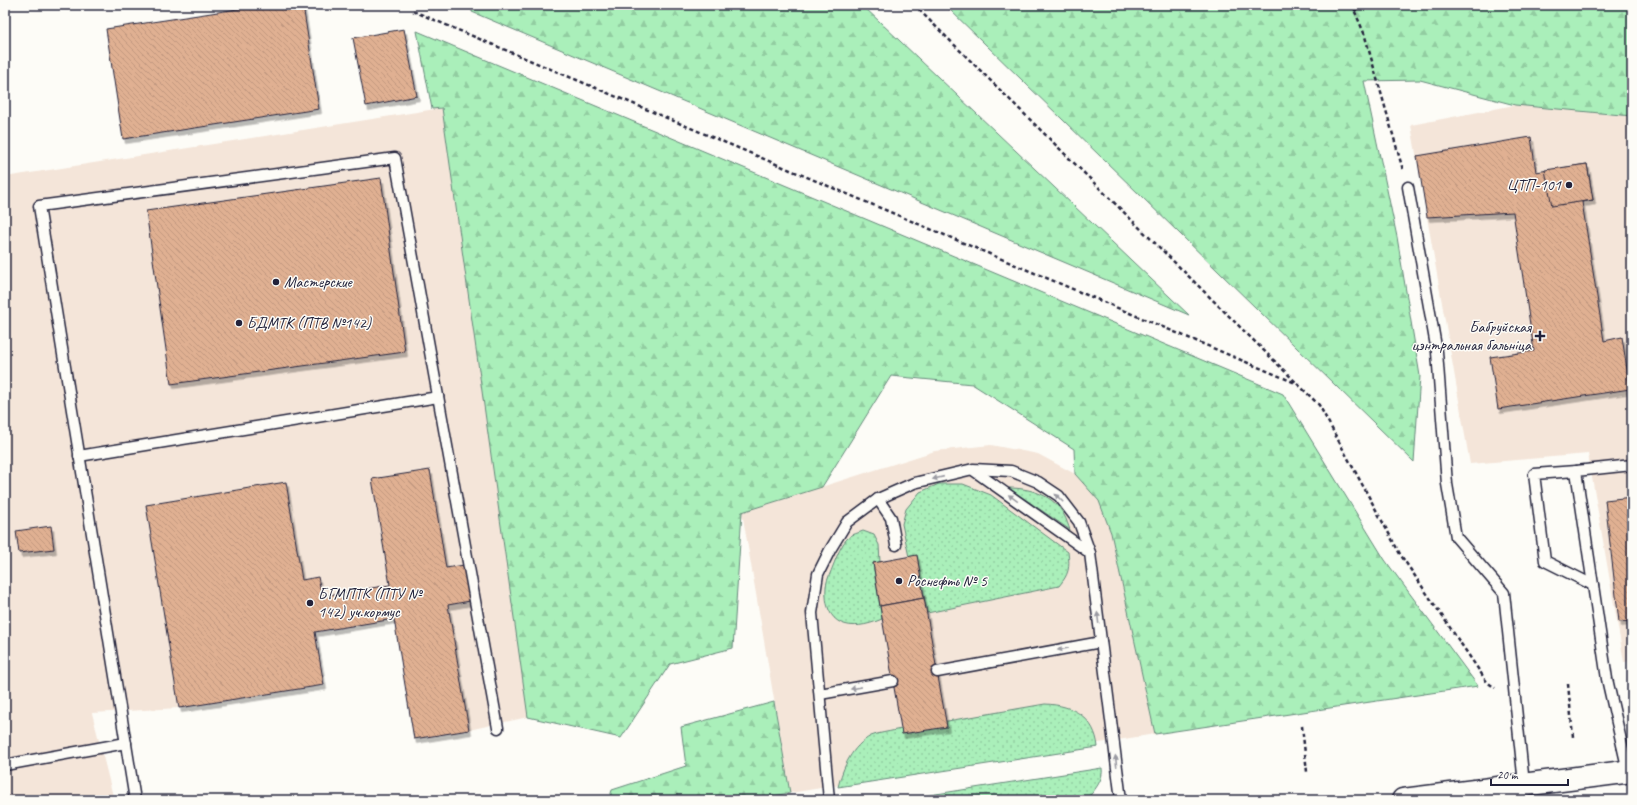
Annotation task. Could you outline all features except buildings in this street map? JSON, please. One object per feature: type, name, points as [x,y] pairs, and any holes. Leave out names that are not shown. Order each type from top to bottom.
[{"type":"main road","points":[[1403,800],[1630,771]]},
{"type":"lane","points":[[135,800],[39,206],[395,158],[498,728]]},
{"type":"lane","points":[[1408,187],[1437,352],[1447,484],[1456,537],[1504,593],[1524,784]]},
{"type":"lane","points":[[79,456],[438,397]]},
{"type":"lane","points":[[1593,585],[1545,561],[1534,474],[1632,465]]},
{"type":"lane","points":[[972,470],[1090,554]]},
{"type":"lane","points":[[828,800],[812,613],[818,574],[830,550],[847,522],[878,499],[914,483],[972,470],[1011,471],[1038,482],[1059,496],[1079,522],[1090,554],[1121,800]]},
{"type":"lane","points":[[1576,471],[1607,679],[1630,771]]},
{"type":"lane","points":[[878,499],[892,518],[896,545]]},
{"type":"lane","points":[[937,672],[1101,642]]},
{"type":"lane","points":[[820,694],[893,681]]},
{"type":"lane","points":[[5,765],[126,743]]},
{"type":"path","points":[[914,5],[1319,405],[1400,554],[1487,682],[1497,689]]},
{"type":"path","points":[[1352,5],[1364,33],[1408,187]]},
{"type":"path","points":[[1354,11],[1355,5]]},
{"type":"path","points":[[1354,11],[1359,5]]},
{"type":"path","points":[[413,11],[1298,384]]},
{"type":"path","points":[[1568,684],[1573,737]]},
{"type":"path","points":[[1302,726],[1308,772]]},
{"type":"shaded area","name":"Бабруйская цэнтральная бальніца","points":[[1515,105],[1632,116],[1632,661],[1624,662],[1588,454],[1470,464],[1411,125]]},
{"type":"shaded area","name":"БДМТК (ПТВ №142)","points":[[442,108],[528,717],[469,730],[448,605],[470,601],[464,565],[446,568],[429,470],[372,479],[390,585],[322,596],[318,577],[302,580],[286,482],[146,505],[179,708],[92,713],[114,800],[5,800],[5,177]]},
{"type":"shaded area","points":[[991,445],[1038,454],[1075,474],[1099,501],[1111,533],[1155,734],[790,793],[742,512],[935,451]]},
{"type":"green space","points":[[472,5],[862,5],[1189,315],[472,12]]},
{"type":"green space","points":[[945,5],[1632,5],[1632,116],[1515,105],[1420,80],[1364,81],[1397,237],[1420,376],[1414,462]]},
{"type":"green space","points":[[417,31],[1283,394],[1385,560],[1478,686],[1155,734],[1111,533],[1099,501],[1075,474],[1074,449],[972,384],[891,376],[822,487],[742,512],[733,648],[670,664],[621,738],[528,717],[442,108],[432,109]]},
{"type":"green space","points":[[939,484],[963,484],[991,495],[1068,552],[1068,570],[1065,578],[1059,586],[927,613],[917,556],[909,557],[902,524],[906,509],[920,492]]},
{"type":"green space","points":[[1009,488],[1033,491],[1054,502],[1060,508],[1070,530]]},
{"type":"green space","points":[[863,531],[874,535],[879,545],[880,562],[873,563],[882,619],[859,625],[849,625],[841,623],[834,618],[829,610],[826,599],[826,586],[836,558],[846,540],[850,536]]},
{"type":"green space","points":[[774,702],[790,793],[747,800],[609,800],[612,790],[686,766],[681,727]]},
{"type":"green space","points":[[1045,704],[1065,707],[1074,710],[1081,715],[1093,728],[1098,747],[838,787],[849,758],[864,740],[871,736],[896,730]]},
{"type":"green space","points":[[1102,768],[1100,781],[1086,800],[898,800]]},
{"type":"place","name":"ЦТП-101","points":[[1569,185]]},
{"type":"place","name":"Мастерские","points":[[276,282]]},
{"type":"place","name":"БДМТК (ПТВ №142)","points":[[239,323]]},
{"type":"place","name":"Бабруйская цэнтральная бальніца","points":[[1540,336]]},
{"type":"place","name":"Роснефть № 5","points":[[899,581]]},
{"type":"place","name":"БГМПТК (ПТУ № 142) уч.кормус","points":[[310,603]]}]
